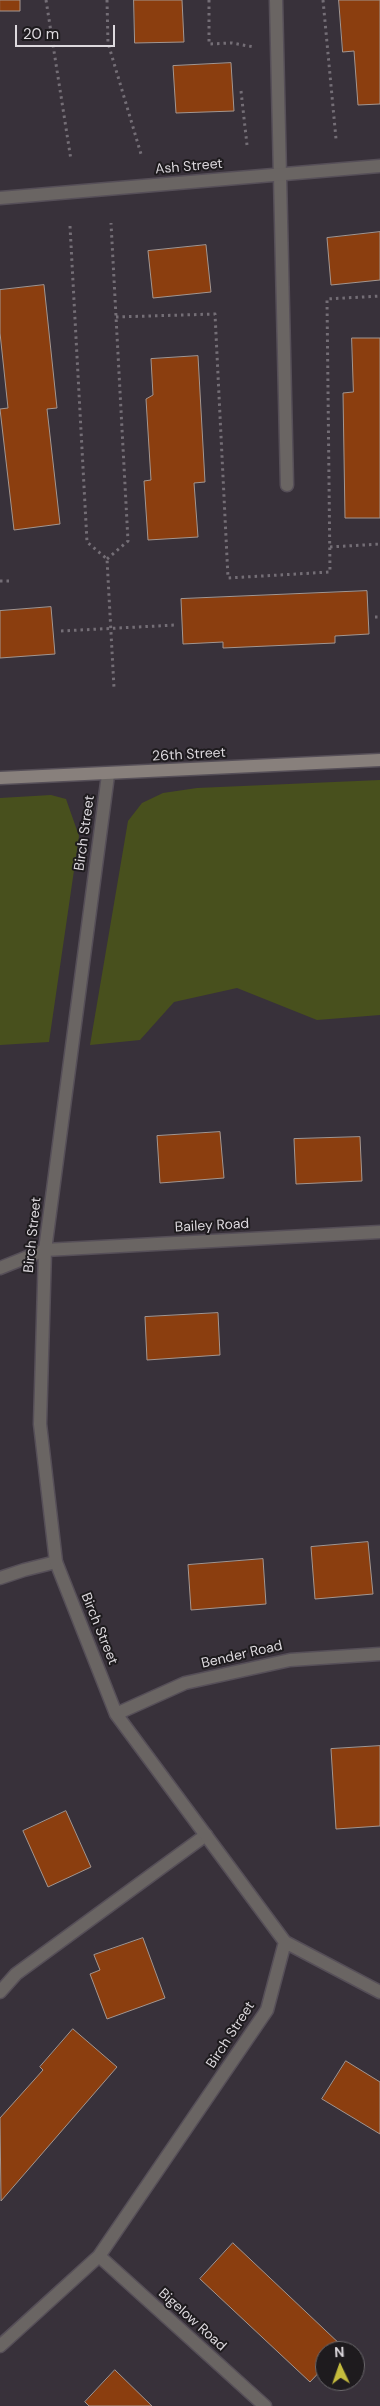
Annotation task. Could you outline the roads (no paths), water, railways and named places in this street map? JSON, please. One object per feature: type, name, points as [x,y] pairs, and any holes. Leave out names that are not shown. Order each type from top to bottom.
[{"type":"street","points":[[276,0],[287,486]]},
{"type":"street","name":"Ash Street","points":[[0,198],[380,166]]},
{"type":"street","name":"26th Street","points":[[0,778],[108,775],[380,760]]},
{"type":"street","name":"Birch Street","points":[[0,2346],[99,2256],[267,2010],[285,1942],[116,1714],[56,1562],[40,1424],[45,1250],[108,775]]},
{"type":"street","name":"Bailey Road","points":[[0,1268],[45,1250],[380,1232]]},
{"type":"street","points":[[0,1578],[56,1562]]},
{"type":"street","name":"Bender Road","points":[[116,1714],[185,1683],[280,1662],[380,1654]]},
{"type":"street","points":[[0,1992],[16,1974],[87,1924],[159,1867],[206,1835]]},
{"type":"street","points":[[285,1942],[380,1992]]},
{"type":"street","name":"Bigelow Road","points":[[99,2256],[265,2406]]}]
